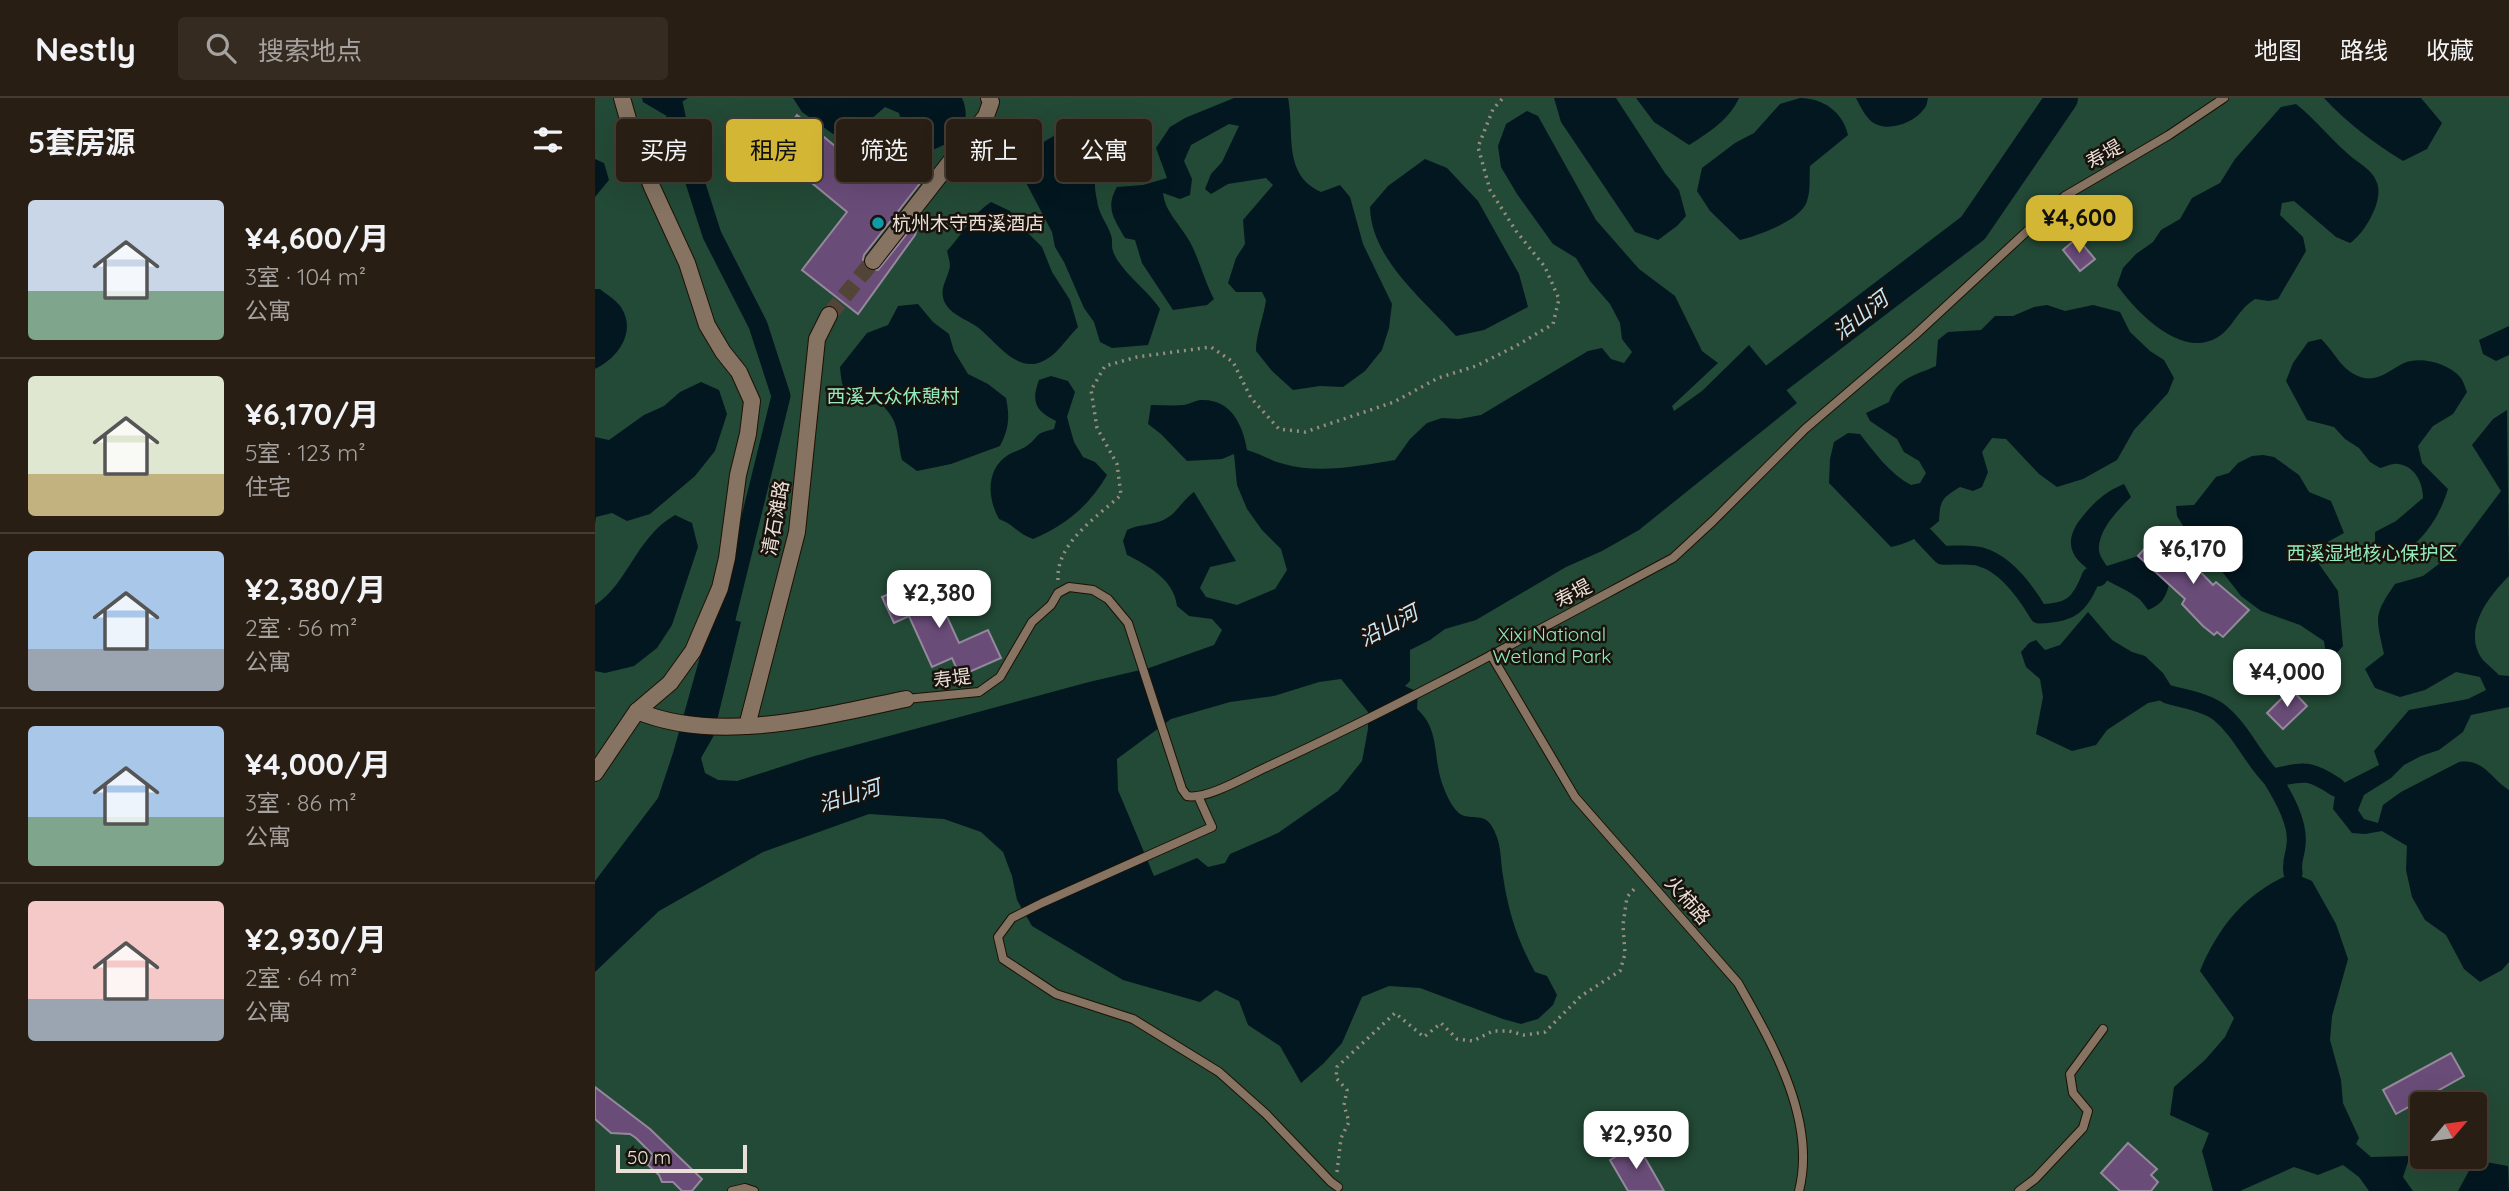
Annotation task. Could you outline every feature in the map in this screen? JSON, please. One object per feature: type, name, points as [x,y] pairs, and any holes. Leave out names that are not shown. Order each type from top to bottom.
[{"type":"street","points":[[595,773],[637,712],[670,683],[693,651],[720,588],[727,558],[738,475],[748,434],[751,401],[739,372],[707,325],[687,263],[652,187],[634,139],[622,98]]},
{"type":"street","points":[[873,261],[986,116],[991,102],[989,98]]},
{"type":"street","name":"清石滩路","points":[[747,726],[797,532],[817,339],[828,316]]},
{"type":"street","points":[[637,712],[660,721],[767,726],[906,699]]},
{"type":"lane","name":"寿堤","points":[[1198,796],[1366,722],[1673,558],[1805,429],[1915,335],[2066,196],[2169,135],[2224,98]]},
{"type":"lane","points":[[1058,593],[1069,587],[1093,590],[1108,599],[1128,623],[1187,796],[1198,796],[1212,827],[1012,918],[998,937],[1003,959],[1056,994],[1133,1019],[1219,1072],[1266,1114],[1322,1174],[1338,1187]]},
{"type":"lane","name":"寿堤","points":[[906,699],[979,692],[1000,677],[1032,622],[1051,605],[1058,593]]},
{"type":"lane","name":"火柿路","points":[[1491,655],[1575,797],[1738,983],[1758,1018],[1792,1096],[1802,1139],[1802,1180],[1799,1191]]},
{"type":"lane","points":[[2019,1191],[2035,1179],[2083,1128],[2088,1111],[2073,1093],[2070,1074],[2103,1029]]},
{"type":"lane","points":[[732,1191],[745,1188],[754,1191]]},
{"type":"path","points":[[1058,593],[1057,565],[1068,544],[1121,495],[1117,464],[1097,428],[1091,390],[1105,366],[1137,356],[1211,347],[1233,362],[1251,398],[1279,429],[1305,432],[1394,402],[1438,378],[1476,366],[1553,324],[1559,299],[1545,267],[1516,231],[1490,190],[1478,147],[1493,109],[1503,98]]},
{"type":"path","points":[[1338,1187],[1337,1165],[1341,1138],[1349,1122],[1344,1105],[1347,1090],[1336,1078],[1337,1068],[1395,1013],[1424,1037],[1441,1023],[1457,1039],[1473,1041],[1493,1031],[1524,1035],[1545,1032],[1581,996],[1620,971],[1625,954],[1623,925],[1627,897],[1646,876]]},
{"type":"green space","name":"Xixi National Wetland Park","points":[[595,98],[2509,98],[2509,1191],[595,1191]]},
{"type":"water","points":[[642,98],[688,98],[674,107],[677,118],[665,115],[643,102]]},
{"type":"water","points":[[793,98],[962,98],[965,118],[946,119],[946,144],[932,150],[932,119],[901,119],[899,113],[885,107],[870,119],[836,119],[836,133],[833,134],[822,126],[822,119],[812,119],[802,112]]},
{"type":"water","points":[[1234,98],[1288,98],[1295,164],[1300,175],[1321,192],[1340,185],[1350,197],[1363,244],[1392,304],[1389,328],[1382,350],[1365,371],[1343,387],[1320,386],[1293,390],[1272,371],[1256,351],[1266,300],[1262,292],[1236,292],[1228,283],[1236,258],[1245,244],[1243,220],[1273,185],[1266,178],[1228,184],[1211,194],[1205,189],[1211,174],[1222,162],[1239,126],[1229,124],[1191,145],[1184,161],[1192,179],[1190,195],[1180,199],[1163,193],[1170,212],[1193,249],[1214,299],[1207,305],[1173,310],[1142,263],[1135,240],[1125,238],[1114,219],[1111,207],[1117,187],[1143,185],[1167,178],[1156,148],[1170,127]]},
{"type":"water","points":[[1554,98],[1616,98],[1679,190],[1686,216],[1677,226],[1658,240],[1635,232],[1561,122]]},
{"type":"water","points":[[1636,98],[1739,98],[1724,119],[1689,145],[1654,122]]},
{"type":"water","points":[[1800,98],[1817,101],[1831,108],[1842,120],[1848,135],[1810,166],[1807,201],[1797,215],[1778,226],[1740,240],[1710,211],[1697,191],[1702,168],[1735,143],[1754,133],[1780,104]]},
{"type":"water","points":[[1856,98],[1928,98],[1920,114],[1900,125],[1885,127],[1869,120]]},
{"type":"water","points":[[2324,98],[2421,98],[2442,123],[2427,149],[2403,161],[2362,132]]},
{"type":"water","points":[[2296,104],[2375,178],[2378,199],[2371,216],[2350,243],[2336,237],[2294,201],[2282,203],[2280,215],[2303,237],[2306,251],[2278,299],[2255,299],[2218,337],[2204,342],[2175,338],[2161,330],[2125,296],[2117,285],[2123,268],[2153,242],[2161,230],[2180,219],[2192,198],[2220,183],[2235,159],[2281,107]]},
{"type":"water","points":[[1527,111],[1538,116],[1596,220],[1639,269],[1675,296],[1702,351],[1718,363],[1672,406],[1674,411],[1702,391],[1749,345],[1797,403],[1639,530],[1566,567],[1476,620],[1445,629],[1410,650],[1410,681],[1405,686],[1418,692],[1417,709],[1433,734],[1439,773],[1445,791],[1459,813],[1485,819],[1495,831],[1508,902],[1519,938],[1535,972],[1547,976],[1557,995],[1553,1005],[1538,1019],[1521,1024],[1420,988],[1389,986],[1362,997],[1342,1043],[1301,1083],[1280,1046],[1248,1025],[1239,1001],[1216,990],[1200,1002],[1123,980],[1032,926],[1017,900],[1003,852],[981,832],[944,819],[869,814],[763,852],[659,911],[595,972],[595,881],[658,798],[712,614],[741,622],[713,737],[701,758],[705,773],[718,780],[737,781],[811,757],[1149,668],[1214,645],[1222,630],[1212,619],[1189,616],[1177,606],[1166,581],[1127,555],[1123,541],[1127,530],[1165,519],[1194,492],[1236,561],[1210,567],[1200,588],[1206,597],[1237,605],[1275,589],[1287,570],[1281,549],[1262,530],[1247,509],[1237,485],[1234,454],[1222,459],[1187,461],[1148,424],[1151,405],[1184,405],[1200,400],[1220,403],[1239,423],[1247,450],[1297,467],[1339,468],[1395,460],[1410,439],[1427,423],[1442,418],[1459,419],[1481,415],[1588,351],[1602,348],[1611,359],[1624,363],[1632,352],[1622,339],[1620,323],[1610,304],[1590,281],[1576,258],[1553,244],[1501,167],[1498,146],[1506,124]],"holes":[[[1341,679],[1368,712],[1362,761],[1338,791],[1278,833],[1230,854],[1225,863],[1208,867],[1197,858],[1154,876],[1118,790],[1117,759],[1171,719],[1230,702],[1274,696],[1319,682]]]},
{"type":"water","points":[[1056,135],[1056,182],[1095,182],[1099,209],[1111,235],[1116,258],[1160,309],[1148,345],[1112,348],[1100,342],[1094,322],[1084,308],[1055,247],[1052,232],[1026,182],[1042,182],[1042,143]]},
{"type":"water","points":[[595,159],[604,163],[609,180],[595,197]]},
{"type":"water","points":[[1425,159],[1447,168],[1478,201],[1519,274],[1528,307],[1484,330],[1456,336],[1401,278],[1379,244],[1370,207],[1388,186]]},
{"type":"water","points":[[991,202],[1010,211],[1042,247],[1052,272],[1070,300],[1078,327],[1056,352],[1034,364],[1024,363],[1006,353],[980,329],[952,311],[943,298],[950,266],[947,251]]},
{"type":"water","points":[[595,289],[600,289],[619,304],[627,326],[626,335],[618,351],[595,369]]},
{"type":"water","points":[[918,304],[933,322],[949,334],[954,351],[968,374],[988,384],[1006,398],[1008,417],[1000,446],[951,464],[917,471],[902,460],[897,429],[887,410],[880,403],[861,405],[850,399],[843,386],[840,367],[867,333],[888,325],[898,306]]},
{"type":"water","points":[[2047,305],[2065,311],[2093,305],[2120,312],[2130,332],[2164,360],[2174,378],[2168,393],[2134,430],[2117,460],[2083,479],[2057,487],[2039,474],[2006,439],[1992,438],[1982,452],[1988,472],[1982,487],[1973,491],[1960,487],[1943,500],[1939,521],[1917,537],[1891,547],[1829,483],[1834,442],[1848,433],[1860,434],[1896,475],[1911,485],[1920,483],[1926,473],[1919,461],[1904,452],[1897,439],[1870,421],[1866,413],[1889,402],[1902,382],[1936,366],[1938,340],[1948,332],[1981,330],[1995,316],[2013,316]]},
{"type":"water","points":[[2509,326],[2509,355],[2496,361],[2483,354],[2479,340]]},
{"type":"water","points":[[2321,339],[2345,367],[2364,378],[2375,378],[2411,361],[2426,361],[2455,372],[2467,392],[2453,414],[2433,426],[2418,446],[2422,463],[2448,489],[2439,512],[2417,541],[2387,562],[2375,543],[2375,532],[2396,521],[2423,498],[2421,487],[2417,476],[2404,465],[2380,468],[2370,462],[2359,448],[2345,439],[2334,427],[2307,420],[2286,381],[2293,363],[2308,342]]},
{"type":"water","points":[[1051,376],[1068,381],[1075,392],[1067,417],[1074,442],[1083,457],[1095,462],[1107,475],[1093,496],[1076,513],[1056,528],[1033,539],[999,519],[992,502],[991,484],[992,476],[1001,461],[1026,447],[1040,434],[1054,429],[1056,421],[1039,409],[1035,400],[1039,380]]},
{"type":"water","points":[[701,382],[719,390],[727,414],[715,451],[695,476],[650,514],[627,521],[612,513],[596,517],[595,524],[595,437],[609,440],[644,415],[664,406],[680,392]]},
{"type":"water","points":[[2507,410],[2509,576],[2486,604],[2476,626],[2475,637],[2483,660],[2499,675],[2509,676],[2509,707],[2471,715],[2463,732],[2439,750],[2404,765],[2391,778],[2364,795],[2358,810],[2364,819],[2378,823],[2383,805],[2401,792],[2459,762],[2481,766],[2509,790],[2509,962],[2502,970],[2480,982],[2464,969],[2446,935],[2425,920],[2412,897],[2406,870],[2407,846],[2382,831],[2352,833],[2333,809],[2336,787],[2379,765],[2374,751],[2409,710],[2468,699],[2486,690],[2480,677],[2456,672],[2425,690],[2400,697],[2375,688],[2365,669],[2384,654],[2378,617],[2395,584],[2423,576],[2456,551],[2501,491],[2472,445],[2493,419]]},
{"type":"water","points":[[2252,456],[2274,457],[2299,475],[2309,492],[2331,501],[2344,533],[2322,545],[2319,564],[2338,591],[2343,646],[2334,656],[2326,655],[2324,641],[2300,625],[2261,611],[2241,596],[2214,561],[2196,547],[2177,516],[2176,506],[2194,505],[2216,477],[2229,473],[2238,463]]},
{"type":"water","points":[[2124,484],[2131,497],[2105,529],[2099,543],[2099,551],[2107,566],[2138,556],[2169,584],[2162,600],[2148,610],[2138,598],[2088,569],[2078,560],[2072,549],[2072,536],[2079,521],[2104,495]]},
{"type":"water","points":[[675,515],[692,523],[698,547],[672,625],[657,648],[634,666],[605,673],[595,671],[595,605],[616,585],[651,535]]},
{"type":"water","points":[[2088,612],[2112,640],[2145,656],[2163,673],[2173,689],[2162,700],[2148,703],[2107,730],[2096,745],[2072,751],[2036,734],[2043,697],[2040,679],[2026,667],[2021,652],[2036,640],[2045,650],[2060,645]]},
{"type":"water","points":[[2293,873],[2312,881],[2336,924],[2348,959],[2332,1016],[2330,1040],[2341,1080],[2343,1103],[2359,1138],[2356,1144],[2371,1157],[2410,1156],[2403,1177],[2413,1191],[2369,1191],[2359,1177],[2343,1165],[2318,1175],[2294,1167],[2240,1191],[2213,1191],[2202,1151],[2209,1133],[2170,1115],[2174,1087],[2205,1060],[2225,1037],[2234,1018],[2200,971],[2207,955],[2236,912],[2248,900]]},
{"type":"water","points":[[2487,1162],[2508,1166],[2509,1191],[2458,1191],[2470,1169],[2487,1169]]},
{"type":"building","points":[[822,135],[836,147],[836,182],[921,182],[864,255],[866,269],[878,270],[921,216],[915,235],[858,314],[802,270],[847,212],[811,182],[822,182]]},
{"type":"building","points":[[2077,238],[2095,259],[2080,271],[2063,250]]},
{"type":"building","points":[[2162,529],[2193,558],[2190,561],[2213,585],[2216,582],[2249,610],[2223,637],[2217,632],[2214,635],[2203,626],[2182,604],[2185,599],[2138,556]]},
{"type":"building","points":[[920,580],[925,590],[933,586],[959,643],[988,630],[1001,658],[960,676],[952,658],[932,667],[909,616],[894,623],[882,597]]},
{"type":"building","points":[[2280,651],[2289,670],[2255,688],[2245,670]]},
{"type":"building","points":[[2291,689],[2307,706],[2283,729],[2267,713]]},
{"type":"building","points":[[2451,1053],[2464,1076],[2435,1092],[2410,1092],[2410,1106],[2396,1114],[2383,1090]]},
{"type":"building","points":[[595,1087],[650,1129],[702,1179],[692,1191],[682,1191],[673,1182],[662,1182],[659,1175],[648,1165],[653,1155],[636,1138],[630,1134],[611,1133],[595,1119]]},
{"type":"building","points":[[2128,1143],[2157,1169],[2151,1175],[2158,1182],[2151,1191],[2120,1191],[2101,1173]]},
{"type":"building","points":[[1637,1144],[1664,1191],[1628,1191],[1610,1160]]},
{"type":"waterway","points":[[672,98],[680,135],[712,235],[758,325],[781,396],[720,643]]},
{"type":"waterway","name":"沿山河","points":[[1742,404],[1973,228],[2062,98]]},
{"type":"waterway","points":[[1923,535],[1942,555],[1977,556],[1999,566],[2022,588],[2039,614],[2059,612],[2073,606],[2083,595],[2091,577],[2098,577]]},
{"type":"waterway","points":[[2167,694],[2215,709],[2235,728],[2272,778],[2305,773],[2336,787]]},
{"type":"waterway","points":[[2272,778],[2295,828],[2293,873]]},
{"type":"tunnel","points":[[829,315],[873,261]]},
{"type":"place","name":"杭州木守西溪酒店","points":[[878,223]]},
{"type":"park label","name":"西溪大众休憩村","points":[[893,396]]},
{"type":"park label","name":"西溪湿地核心保护区","points":[[2372,553]]}]
